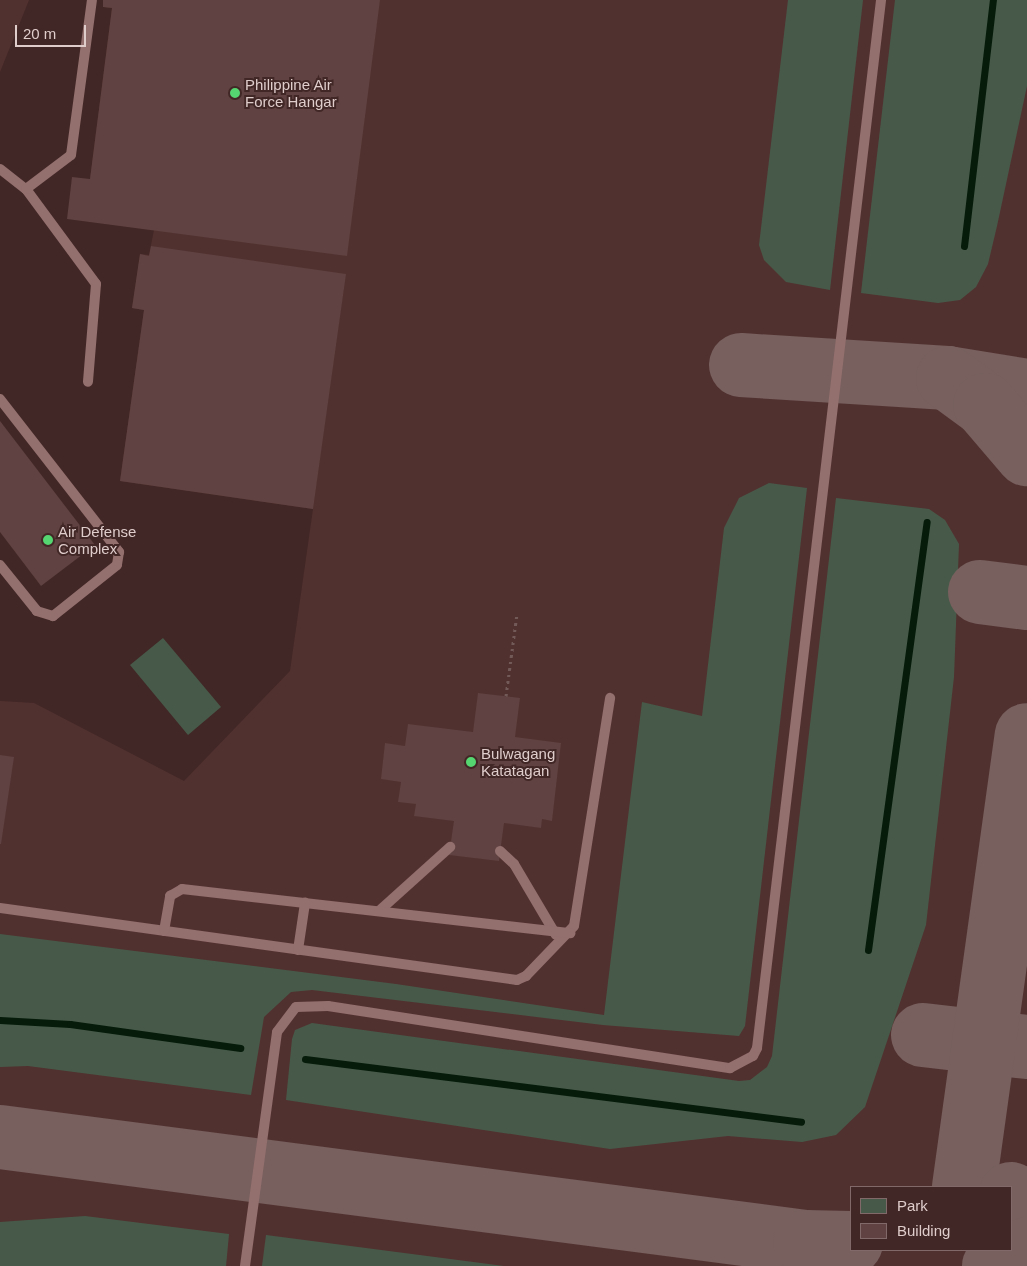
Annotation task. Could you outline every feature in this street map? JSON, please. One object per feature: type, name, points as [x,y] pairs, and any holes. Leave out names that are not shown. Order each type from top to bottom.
[{"type":"lane","points":[[26,189],[71,154],[92,0]]},
{"type":"lane","points":[[245,1266],[277,1032],[296,1007],[328,1006],[730,1068],[753,1056],[882,0]]},
{"type":"lane","points":[[0,169],[26,189],[96,284],[88,382]]},
{"type":"lane","points":[[0,399],[119,552],[118,565],[53,616],[37,611],[0,564]]},
{"type":"lane","points":[[0,908],[517,980],[526,976],[571,933],[610,698]]},
{"type":"lane","points":[[379,911],[450,847]]},
{"type":"lane","points":[[500,851],[514,864],[554,931],[556,942],[550,954]]},
{"type":"lane","points":[[164,931],[174,890],[571,933]]},
{"type":"lane","points":[[298,950],[305,903]]},
{"type":"path","points":[[506,696],[517,614]]},
{"type":"shaded area","points":[[0,0],[29,0],[0,72]]},
{"type":"shaded area","points":[[103,0],[1027,0],[1027,1266],[0,1266],[0,701],[34,703],[184,781],[290,671],[313,509],[120,481],[144,310],[132,308],[140,254],[149,255],[154,230],[90,179],[112,8],[103,7]]},
{"type":"green space","points":[[788,0],[863,0],[830,290],[786,282],[764,260],[759,245]]},
{"type":"green space","points":[[895,0],[1027,0],[1027,86],[997,226],[988,264],[976,287],[960,300],[938,303],[861,293]]},
{"type":"green space","points":[[769,483],[807,488],[745,1026],[739,1036],[603,1025],[312,990],[291,992],[264,1017],[251,1095],[28,1066],[0,1067],[0,934],[396,984],[604,1015],[642,702],[702,716],[724,528],[739,498]]},
{"type":"green space","points":[[836,498],[929,509],[945,520],[959,544],[954,677],[926,925],[865,1107],[836,1135],[802,1142],[728,1136],[610,1149],[286,1100],[292,1039],[295,1030],[312,1023],[739,1081],[750,1080],[767,1067],[772,1056]]},
{"type":"green space","points":[[163,638],[221,707],[188,735],[130,665]]},
{"type":"green space","points":[[85,1216],[229,1234],[226,1266],[0,1266],[0,1222]]},
{"type":"green space","points":[[266,1235],[504,1266],[262,1266]]},
{"type":"building","name":"Philippine Air Force Hangar","points":[[103,0],[380,0],[347,256],[67,219],[72,177],[90,179],[112,8],[103,7]]},
{"type":"building","points":[[151,246],[346,274],[313,509],[120,481],[144,310],[132,308],[140,254],[149,256]]},
{"type":"building","points":[[0,421],[95,545],[41,586],[0,532]]},
{"type":"building","name":"Bulwagang Katatagan","points":[[478,693],[520,698],[515,737],[561,743],[552,821],[542,819],[541,828],[504,823],[499,861],[449,855],[454,821],[414,816],[416,804],[398,802],[401,782],[381,779],[385,743],[405,746],[408,724],[473,732]]},
{"type":"building","points":[[0,755],[14,757],[1,844],[0,844]]},
{"type":"waterway","points":[[964,246],[993,0]]},
{"type":"waterway","points":[[868,950],[927,522]]},
{"type":"waterway","points":[[0,1020],[70,1024],[240,1048]]},
{"type":"waterway","points":[[305,1059],[801,1122]]},
{"type":"taxiway","points":[[741,365],[948,378],[1027,391]]},
{"type":"taxiway","points":[[948,378],[985,405],[1027,454]]},
{"type":"taxiway","points":[[980,592],[1027,598]]},
{"type":"taxiway","points":[[964,1186],[1027,735]]},
{"type":"taxiway","points":[[923,1035],[1027,1047]]},
{"type":"taxiway","points":[[0,1137],[805,1242],[850,1243]]},
{"type":"taxiway","points":[[1012,1195],[1027,1211]]},
{"type":"taxiway","points":[[994,1266],[1027,1249]]},
{"type":"place","name":"Philippine Air Force Hangar","points":[[235,93]]},
{"type":"place","name":"Air Defense Complex","points":[[48,540]]},
{"type":"place","name":"Bulwagang Katatagan","points":[[471,762]]}]
